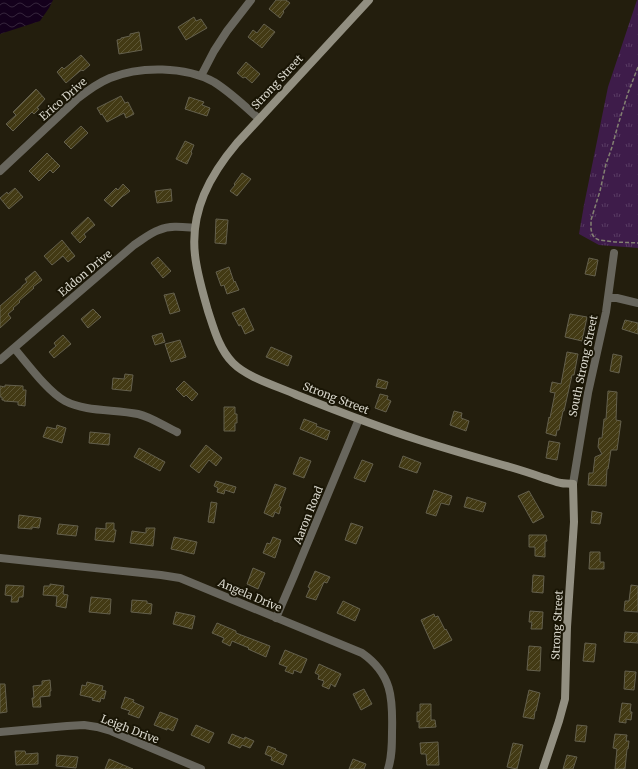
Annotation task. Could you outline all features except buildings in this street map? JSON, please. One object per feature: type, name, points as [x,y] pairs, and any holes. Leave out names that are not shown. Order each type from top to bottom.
[{"type":"street","points":[[201,76],[214,51],[227,31],[251,0]]},
{"type":"street","name":"Strong Street","points":[[369,0],[229,152],[214,172],[202,200],[195,228],[195,256],[200,283],[222,348],[227,356],[238,367],[254,377],[359,419],[439,447],[561,483],[573,484],[574,522],[567,627],[565,699],[543,769]]},
{"type":"street","name":"Erico Drive","points":[[0,171],[77,99],[109,78],[134,71],[151,69],[178,71],[201,76],[228,92],[259,119]]},
{"type":"street","name":"Eddon Drive","points":[[0,360],[134,245],[149,235],[170,227],[195,228]]},
{"type":"street","name":"South Strong Street","points":[[573,484],[588,393],[608,298],[614,253]]},
{"type":"street","points":[[608,298],[617,298],[638,303]]},
{"type":"street","points":[[14,348],[46,385],[66,401],[86,407],[138,414],[177,432]]},
{"type":"street","name":"Aaron Road","points":[[276,618],[359,419]]},
{"type":"street","name":"Angela Drive","points":[[0,558],[180,578],[362,653],[371,659],[384,675],[392,700],[392,750],[388,769]]},
{"type":"street","name":"Leigh Drive","points":[[0,732],[84,725],[97,727],[111,731],[201,769]]},
{"type":"path","points":[[638,67],[628,93],[606,164],[591,220],[591,229],[595,238],[600,240],[619,243],[638,243]]},
{"type":"green space","points":[[637,0],[638,248],[599,245],[579,234],[608,87]]},
{"type":"water","points":[[0,0],[53,0],[40,21],[0,34]]}]
